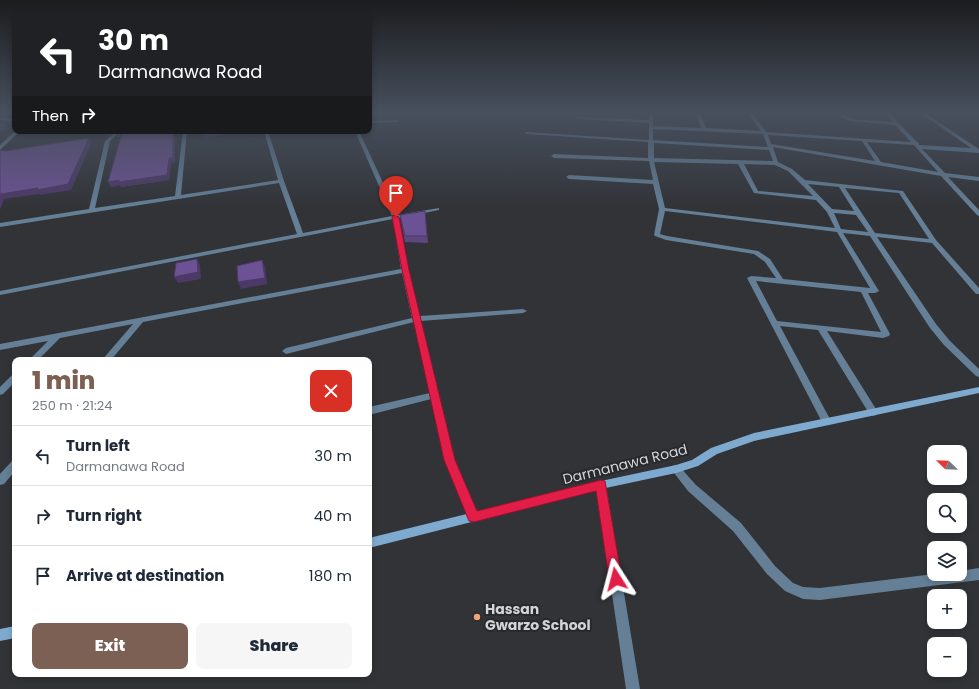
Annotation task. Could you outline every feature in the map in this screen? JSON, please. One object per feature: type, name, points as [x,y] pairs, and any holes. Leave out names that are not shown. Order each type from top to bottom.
[{"type":"street","points":[[92,210],[107,144]]},
{"type":"street","points":[[178,196],[184,144]]},
{"type":"street","points":[[270,144],[281,181],[301,235]]},
{"type":"street","points":[[363,144],[396,217],[406,270],[450,460],[474,517]]},
{"type":"street","points":[[651,144],[651,160],[662,209],[657,235],[660,237],[756,252],[764,256],[780,280]]},
{"type":"street","points":[[702,144],[770,147],[979,179]]},
{"type":"street","points":[[769,144],[776,163]]},
{"type":"street","points":[[866,144],[879,163]]},
{"type":"street","points":[[901,144],[978,150]]},
{"type":"street","points":[[969,144],[978,150]]},
{"type":"street","points":[[918,146],[979,214]]},
{"type":"street","points":[[554,156],[776,163],[790,170],[803,182],[830,211],[874,290],[751,278],[826,421]]},
{"type":"street","points":[[740,162],[756,192],[819,198]]},
{"type":"street","points":[[569,177],[656,182]]},
{"type":"street","points":[[0,225],[281,181]]},
{"type":"street","points":[[803,182],[901,192],[934,240],[979,292]]},
{"type":"street","points":[[840,185],[936,330],[979,374]]},
{"type":"street","points":[[0,293],[437,209]]},
{"type":"street","points":[[662,209],[873,235],[934,240]]},
{"type":"street","points":[[830,211],[859,213]]},
{"type":"street","points":[[0,347],[139,322],[406,270]]},
{"type":"street","points":[[775,323],[883,335],[886,334],[863,290]]},
{"type":"street","points":[[286,351],[417,318],[523,310]]},
{"type":"street","points":[[109,357],[139,322]]},
{"type":"street","points":[[820,328],[873,412]]},
{"type":"street","points":[[36,357],[57,337]]},
{"type":"street","points":[[0,392],[12,380]]},
{"type":"street","name":"Darmanawa Road","points":[[372,542],[601,485],[676,469],[695,463],[714,451],[754,437],[979,390]]},
{"type":"street","points":[[372,410],[435,395]]},
{"type":"street","points":[[0,482],[12,468]]},
{"type":"street","points":[[676,469],[692,488],[737,527],[771,570],[789,587],[803,593],[820,594],[979,574]]},
{"type":"street","points":[[601,485],[633,689]]},
{"type":"street","points":[[0,635],[12,633]]},
{"type":"building","points":[[50,144],[86,144],[68,184],[0,195],[0,150],[6,151]]},
{"type":"building","points":[[119,144],[173,144],[173,158],[169,158],[167,175],[119,182],[119,180],[108,182]]},
{"type":"building","points":[[425,211],[427,236],[405,236],[400,215]]},
{"type":"building","points":[[197,259],[198,272],[174,277],[176,263]]},
{"type":"building","points":[[262,260],[265,278],[238,282],[237,266]]},
{"type":"place","name":"Hassan Gwarzo School","points":[[477,617]]},
{"type":"route","points":[[396,217],[406,270],[450,460],[474,517],[601,485],[616,579]]}]
